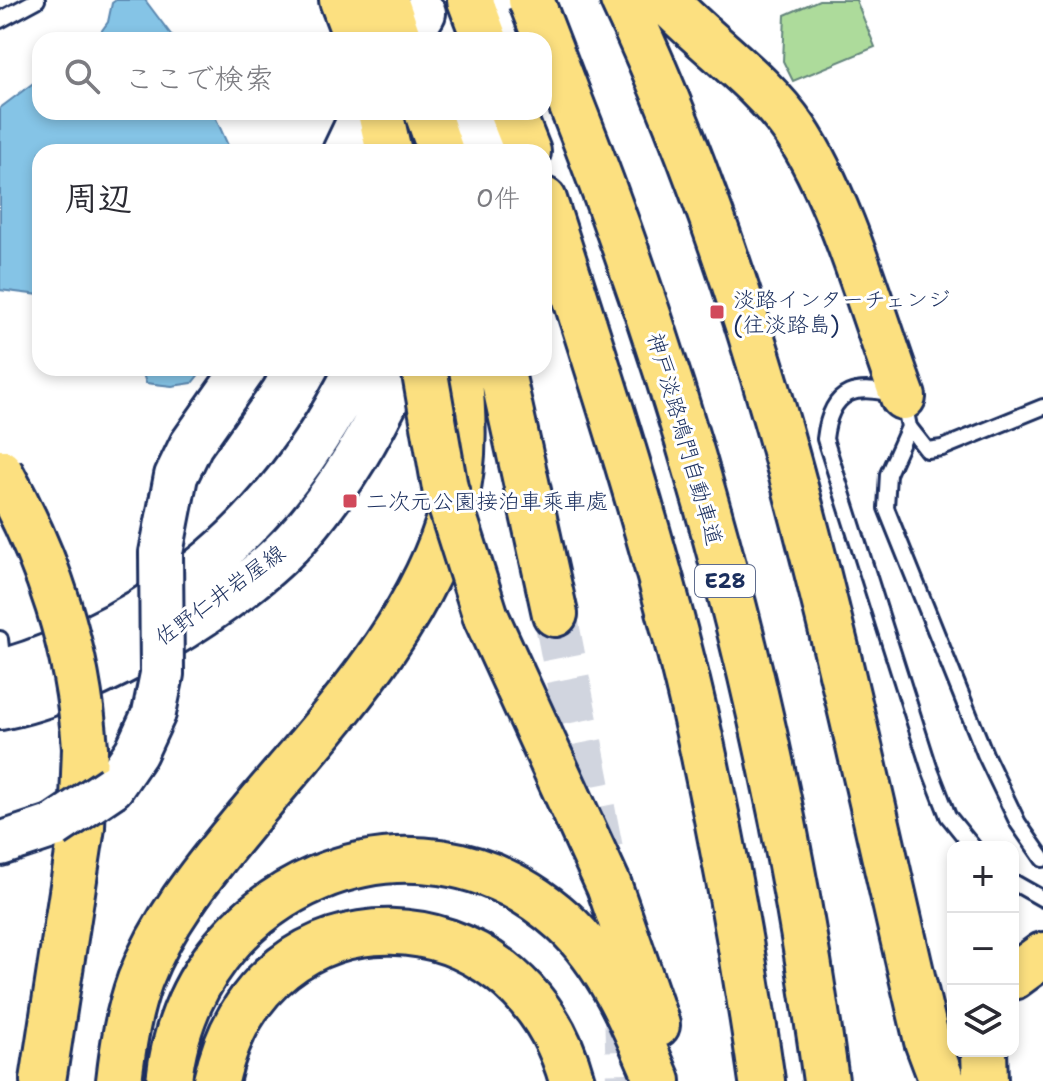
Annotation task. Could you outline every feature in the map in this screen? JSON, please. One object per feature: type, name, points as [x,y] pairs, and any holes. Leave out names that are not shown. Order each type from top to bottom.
[{"type":"highway","points":[[342,0],[354,32]]},
{"type":"highway","points":[[470,0],[482,32]]},
{"type":"highway","name":"神戸淡路鳴門自動車道","points":[[531,0],[543,32]]},
{"type":"highway","points":[[623,0],[671,110],[707,206],[786,455],[927,1041],[942,1081]]},
{"type":"highway","points":[[665,0],[766,96],[794,129],[815,165],[836,215],[906,412]]},
{"type":"highway","name":"神戸淡路鳴門自動車道","points":[[552,54],[656,337],[709,520],[753,690],[790,866],[826,1081]]},
{"type":"highway","points":[[382,120],[387,144]]},
{"type":"highway","points":[[414,120],[419,144]]},
{"type":"highway","points":[[430,120],[438,144]]},
{"type":"highway","points":[[514,120],[525,144]]},
{"type":"highway","name":"E28","points":[[552,226],[642,519],[692,704],[730,883],[762,1081]]},
{"type":"highway","points":[[425,376],[445,488],[486,617],[609,886],[674,1081]]},
{"type":"highway","points":[[119,1081],[130,1013],[141,979],[176,910],[363,676],[408,612],[429,574],[456,498],[463,431],[460,376]]},
{"type":"highway","points":[[503,376],[555,614]]},
{"type":"highway","points":[[0,472],[30,528],[65,618],[75,661],[85,748],[82,827],[43,1081]]},
{"type":"highway","points":[[169,1081],[179,1025],[192,993],[235,932],[264,906],[296,886],[330,872],[401,861],[439,863],[474,871],[504,882],[561,919],[602,966],[658,1081]]},
{"type":"highway","points":[[216,1081],[234,1024],[252,997],[274,975],[325,941],[356,933],[389,930],[450,941],[479,953],[508,974],[533,1000],[554,1030],[572,1081]]},
{"type":"highway","points":[[1019,973],[1043,955]]},
{"type":"highway","points":[[984,1057],[985,1081]]},
{"type":"main road","points":[[501,32],[515,0]]},
{"type":"main road","points":[[542,32],[556,0]]},
{"type":"main road","points":[[348,144],[359,120]]},
{"type":"main road","points":[[454,144],[465,120]]},
{"type":"main road","points":[[497,144],[508,120]]},
{"type":"main road","points":[[0,844],[54,826],[112,787],[136,752],[154,713],[162,674],[161,553],[176,476],[191,445],[239,376]]},
{"type":"main road","name":"佐野仁井岩屋線","points":[[1,672],[54,654],[138,614],[224,551],[290,480],[332,416],[353,376]]},
{"type":"main road","name":"佐野仁井岩屋線","points":[[1,672],[51,692],[145,650],[267,565],[299,536],[352,465],[398,376]]},
{"type":"lane","points":[[0,20],[37,0]]},
{"type":"lane","points":[[968,841],[948,816],[929,767],[825,439],[828,413],[840,398],[864,389],[906,412],[927,450],[942,448],[1043,407]]},
{"type":"lane","points":[[906,412],[888,474],[886,508],[985,754],[1018,823],[1043,859]]},
{"type":"lane","points":[[1019,885],[1043,899]]},
{"type":"green space","points":[[819,0],[856,0],[875,47],[793,81],[783,61],[785,15]]},
{"type":"water","points":[[116,0],[145,0],[169,32],[101,32],[108,22],[112,3]]},
{"type":"water","points":[[32,84],[32,120],[217,120],[227,144],[32,144],[32,294],[0,290],[0,108]]},
{"type":"water","points":[[144,376],[198,376],[192,383],[172,386],[146,383]]},
{"type":"tunnel","points":[[555,614],[601,849]]},
{"type":"tunnel","points":[[626,1007],[628,1081]]},
{"type":"place","name":"淡路インターチェンジ (往淡路島)","points":[[717,312]]},
{"type":"place","name":"二次元公園接泊車乘車處","points":[[350,501]]}]
